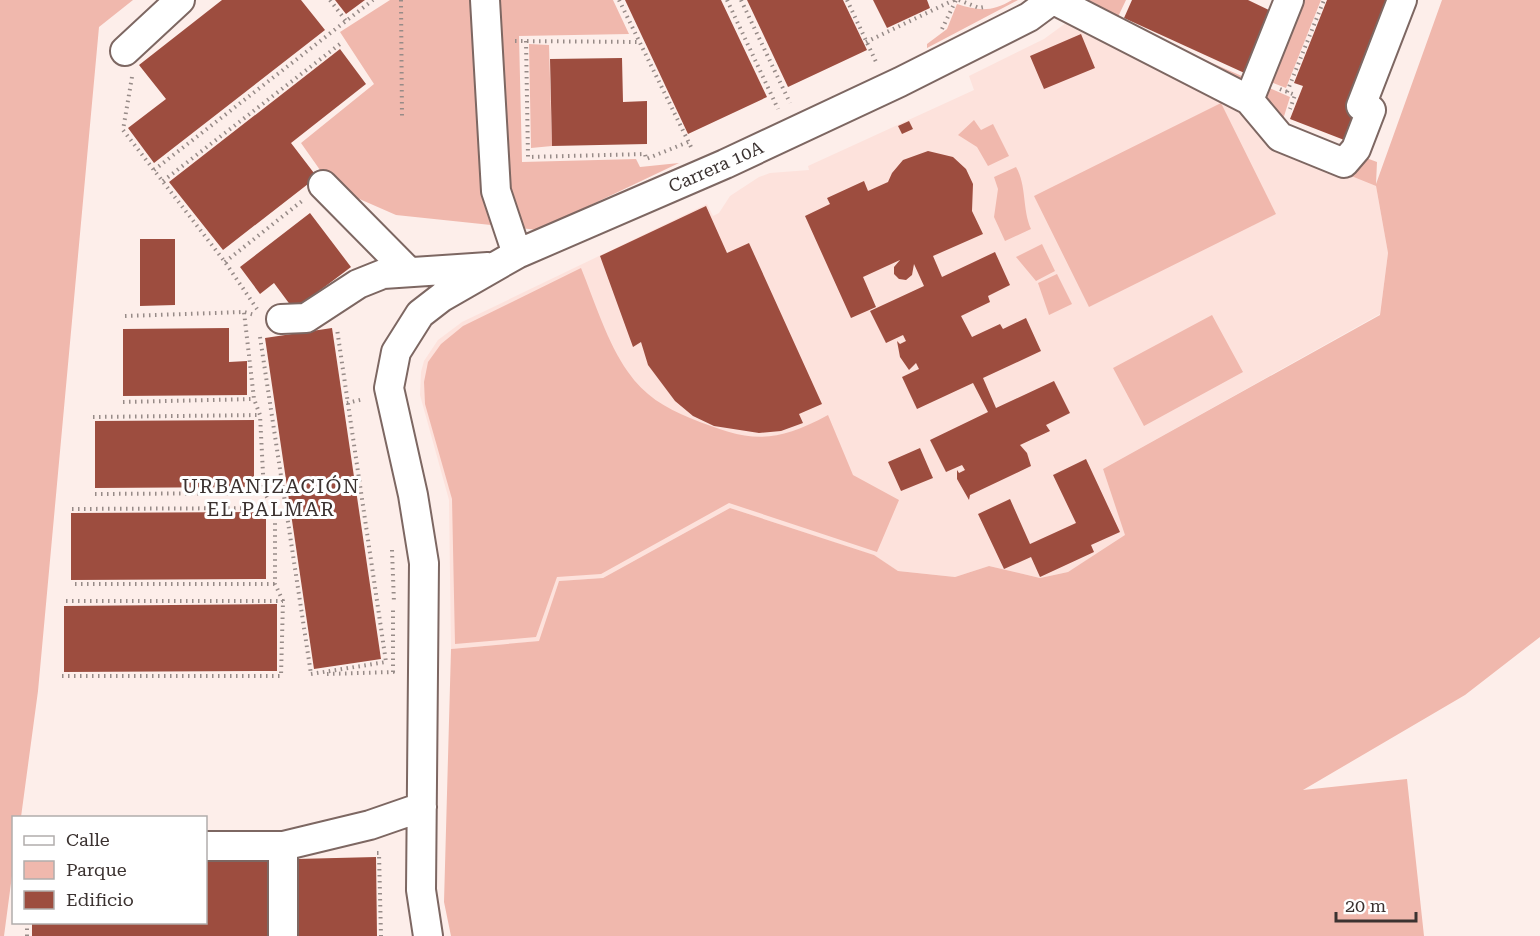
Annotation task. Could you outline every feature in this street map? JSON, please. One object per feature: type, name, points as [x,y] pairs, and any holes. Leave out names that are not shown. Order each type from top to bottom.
[{"type":"street","points":[[125,51],[180,0]]},
{"type":"street","points":[[283,317],[383,274],[506,260],[496,191],[485,0]]},
{"type":"street","points":[[1053,0],[1249,100],[1280,137],[1344,163],[1356,149],[1371,110],[1361,106],[1402,0]]},
{"type":"street","name":"Carrera 10A","points":[[422,807],[424,563],[413,495],[389,388],[396,352],[420,314],[442,297],[506,260],[725,164],[890,87],[1029,17],[1053,0]]},
{"type":"street","points":[[1249,100],[1289,0]]},
{"type":"street","points":[[323,185],[409,272]]},
{"type":"street","points":[[207,846],[283,846],[370,825],[422,807],[421,890],[428,936]]},
{"type":"street","points":[[283,846],[284,936]]},
{"type":"path","points":[[330,0],[346,21]]},
{"type":"path","points":[[154,170],[373,0]]},
{"type":"path","points":[[401,0],[402,117]]},
{"type":"path","points":[[619,0],[691,150]]},
{"type":"path","points":[[727,0],[779,110]]},
{"type":"path","points":[[741,0],[790,103]]},
{"type":"path","points":[[847,0],[877,64]]},
{"type":"path","points":[[866,42],[954,0]]},
{"type":"path","points":[[959,0],[979,8],[988,7]]},
{"type":"path","points":[[1287,92],[1324,0]]},
{"type":"path","points":[[506,41],[640,42]]},
{"type":"path","points":[[526,41],[528,157],[645,153],[646,159],[688,142]]},
{"type":"path","points":[[163,181],[340,44]]},
{"type":"path","points":[[129,95],[123,130],[225,262],[283,317]]},
{"type":"path","points":[[225,262],[323,185]]},
{"type":"path","points":[[63,676],[281,676],[283,601],[275,584],[274,508],[264,493],[260,415],[254,399],[244,312],[125,316]]},
{"type":"path","points":[[283,317],[336,322],[386,662],[311,674],[259,332],[283,317]]},
{"type":"path","points":[[348,403],[367,398],[369,409]]},
{"type":"path","points":[[123,402],[254,399]]},
{"type":"path","points":[[93,417],[260,415]]},
{"type":"path","points":[[95,494],[264,493]]},
{"type":"path","points":[[72,509],[274,508]]},
{"type":"path","points":[[311,674],[393,672],[392,544]]},
{"type":"path","points":[[75,584],[275,584]]},
{"type":"path","points":[[66,601],[283,601]]},
{"type":"path","points":[[379,853],[381,936]]},
{"type":"shaded area","points":[[1070,20],[1238,99],[1279,147],[1376,186],[1388,253],[1380,314],[1103,469],[1126,536],[1068,572],[1040,578],[989,566],[955,577],[898,571],[873,555],[730,508],[603,578],[559,581],[540,641],[451,649],[449,500],[420,395],[424,361],[438,340],[462,322],[707,204],[713,216],[719,213],[730,196],[759,177],[770,173],[809,170],[808,166],[974,90],[969,76],[1044,39]]},
{"type":"green space","points":[[0,0],[133,0],[99,27],[38,691],[21,816],[12,816],[12,876],[4,936],[0,936]]},
{"type":"green space","points":[[390,0],[613,0],[629,34],[519,36],[522,162],[636,159],[640,167],[679,163],[538,230],[396,215],[332,187],[301,143],[374,84],[340,32]]},
{"type":"green space","points":[[1012,0],[1018,0],[927,48],[927,44],[947,29],[957,4],[985,9],[998,7]]},
{"type":"green space","points":[[1081,0],[1126,0],[1116,21],[1290,97],[1281,126],[1377,162],[1376,184],[1442,0],[1540,0],[1540,637],[1465,695],[1303,790],[1407,779],[1424,936],[451,936],[444,902],[451,649],[539,641],[559,581],[603,578],[730,508],[874,555],[898,571],[955,577],[989,566],[1040,578],[1068,572],[1125,535],[1103,469],[1380,315],[1388,253],[1376,186],[1279,147],[1238,99]]},
{"type":"green space","points":[[1293,0],[1321,0],[1286,88],[1258,77]]},
{"type":"green space","points":[[529,44],[549,45],[552,146],[531,148]]},
{"type":"green space","points":[[1221,103],[1276,214],[1089,307],[1034,196]]},
{"type":"green space","points":[[974,120],[981,130],[993,124],[1009,156],[988,166],[977,147],[958,135]]},
{"type":"green space","points":[[1016,167],[1022,182],[1026,214],[1031,229],[1005,241],[994,217],[998,189],[994,177]]},
{"type":"green space","points":[[1042,244],[1055,271],[1036,281],[1016,257]]},
{"type":"green space","points":[[581,268],[608,335],[628,372],[648,394],[664,405],[710,426],[728,432],[759,437],[790,432],[828,415],[853,475],[899,500],[877,552],[729,503],[601,574],[557,577],[536,637],[455,644],[452,499],[425,404],[424,382],[428,362],[441,344],[463,326]]},
{"type":"green space","points":[[1057,274],[1072,304],[1049,315],[1038,283]]},
{"type":"green space","points":[[1212,315],[1243,372],[1144,426],[1113,368]]},
{"type":"building","points":[[222,0],[301,0],[325,30],[154,163],[128,128],[166,99],[139,65]]},
{"type":"building","points":[[335,0],[365,0],[346,14]]},
{"type":"building","points":[[625,0],[721,0],[767,97],[688,134]]},
{"type":"building","points":[[747,0],[843,0],[867,50],[788,87]]},
{"type":"building","points":[[873,0],[927,0],[930,8],[887,28]]},
{"type":"building","points":[[1132,0],[1248,0],[1279,15],[1251,76],[1124,18]]},
{"type":"building","points":[[1327,0],[1399,0],[1352,143],[1290,119],[1303,86],[1294,83]]},
{"type":"building","points":[[1081,34],[1095,68],[1044,89],[1030,56]]},
{"type":"building","points":[[340,49],[366,84],[291,143],[317,177],[223,250],[169,182]]},
{"type":"building","points":[[622,58],[623,102],[647,101],[647,144],[552,146],[550,59]]},
{"type":"building","points":[[909,121],[913,129],[902,134],[898,126]]},
{"type":"building","points":[[928,151],[953,157],[966,169],[973,184],[972,211],[983,234],[933,256],[942,277],[995,252],[1010,285],[988,296],[990,302],[961,316],[972,337],[1000,324],[1003,329],[1026,318],[1041,351],[983,378],[996,408],[1054,381],[1070,413],[1046,425],[1050,431],[1020,445],[1027,453],[1031,466],[970,495],[969,500],[957,479],[957,470],[959,473],[965,470],[962,465],[946,472],[930,440],[988,412],[973,383],[917,409],[902,377],[919,369],[916,363],[909,370],[900,357],[897,341],[900,344],[906,341],[903,335],[886,343],[870,311],[924,286],[914,264],[912,275],[906,280],[899,279],[894,274],[894,267],[900,260],[863,277],[876,307],[851,318],[805,216],[830,204],[827,198],[864,181],[868,191],[888,182],[903,160]]},
{"type":"building","points":[[706,206],[727,253],[749,243],[822,404],[799,414],[803,423],[781,431],[759,433],[714,426],[693,416],[675,401],[648,365],[641,342],[633,347],[600,256]]},
{"type":"building","points":[[310,213],[351,267],[294,310],[274,283],[260,294],[240,267]]},
{"type":"building","points":[[140,239],[175,239],[175,305],[140,306]]},
{"type":"building","points":[[229,328],[229,362],[247,361],[247,395],[123,396],[123,329]]},
{"type":"building","points":[[332,328],[381,659],[314,669],[265,338]]},
{"type":"building","points":[[254,420],[254,487],[95,488],[95,421]]},
{"type":"building","points":[[920,448],[933,478],[901,491],[888,462]]},
{"type":"building","points":[[1086,459],[1120,532],[1091,545],[1094,552],[1040,577],[1031,557],[1004,569],[978,514],[1010,499],[1030,544],[1076,523],[1053,475]]},
{"type":"building","points":[[266,512],[266,579],[71,580],[71,513]]},
{"type":"building","points":[[277,604],[277,671],[64,672],[64,606]]},
{"type":"building","points":[[207,857],[270,857],[270,936],[32,936],[32,924],[207,924]]},
{"type":"building","points":[[376,857],[377,936],[297,936],[296,859]]},
{"type":"district","name":"URBANIZACIÓN EL PALMAR","points":[[271,498]]}]
